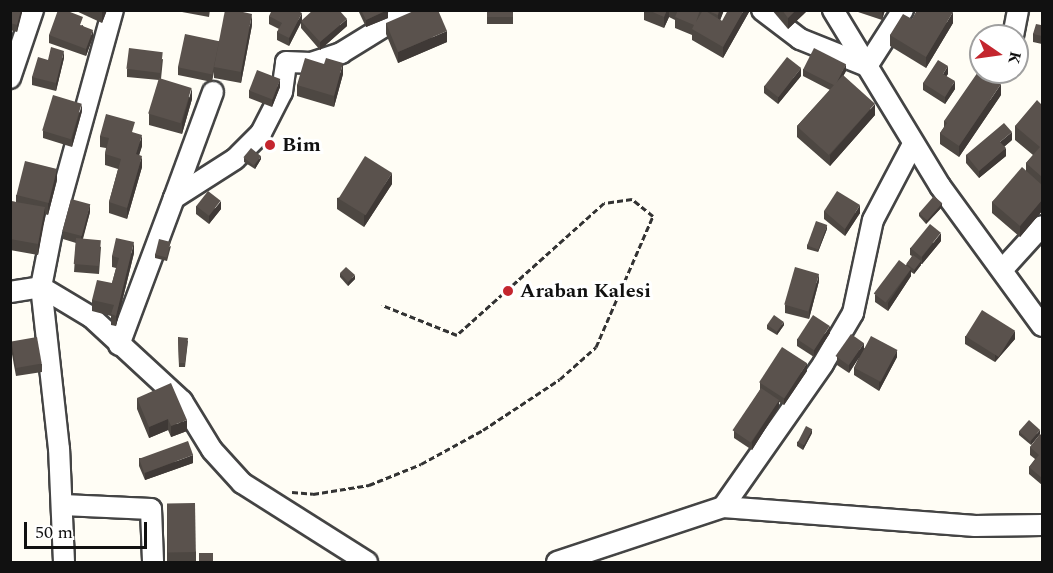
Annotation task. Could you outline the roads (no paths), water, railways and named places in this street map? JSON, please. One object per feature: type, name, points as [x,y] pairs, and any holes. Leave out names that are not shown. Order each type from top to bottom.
[{"type":"street","points":[[10,78],[33,10]]},
{"type":"street","points":[[64,562],[63,506],[41,287],[52,231],[113,10]]},
{"type":"street","points":[[174,198],[235,159],[261,133],[282,92],[286,62],[311,63],[341,53],[411,10]]},
{"type":"street","points":[[762,10],[800,39],[867,66]]},
{"type":"street","points":[[832,10],[913,144],[1042,326]]},
{"type":"street","points":[[867,66],[903,10]]},
{"type":"street","points":[[119,345],[213,92]]},
{"type":"street","points":[[723,507],[823,364],[853,313],[873,220],[913,144]]},
{"type":"street","points":[[1002,270],[1042,225]]},
{"type":"street","points":[[10,292],[41,287],[91,317],[182,401],[212,450],[242,483],[366,562]]},
{"type":"street","points":[[63,506],[151,509],[153,562]]},
{"type":"street","points":[[557,562],[723,507],[975,526],[1042,525]]},
{"type":"place","name":"Bim","points":[[270,145]]},
{"type":"place","name":"Araban Kalesi","points":[[508,291]]}]
